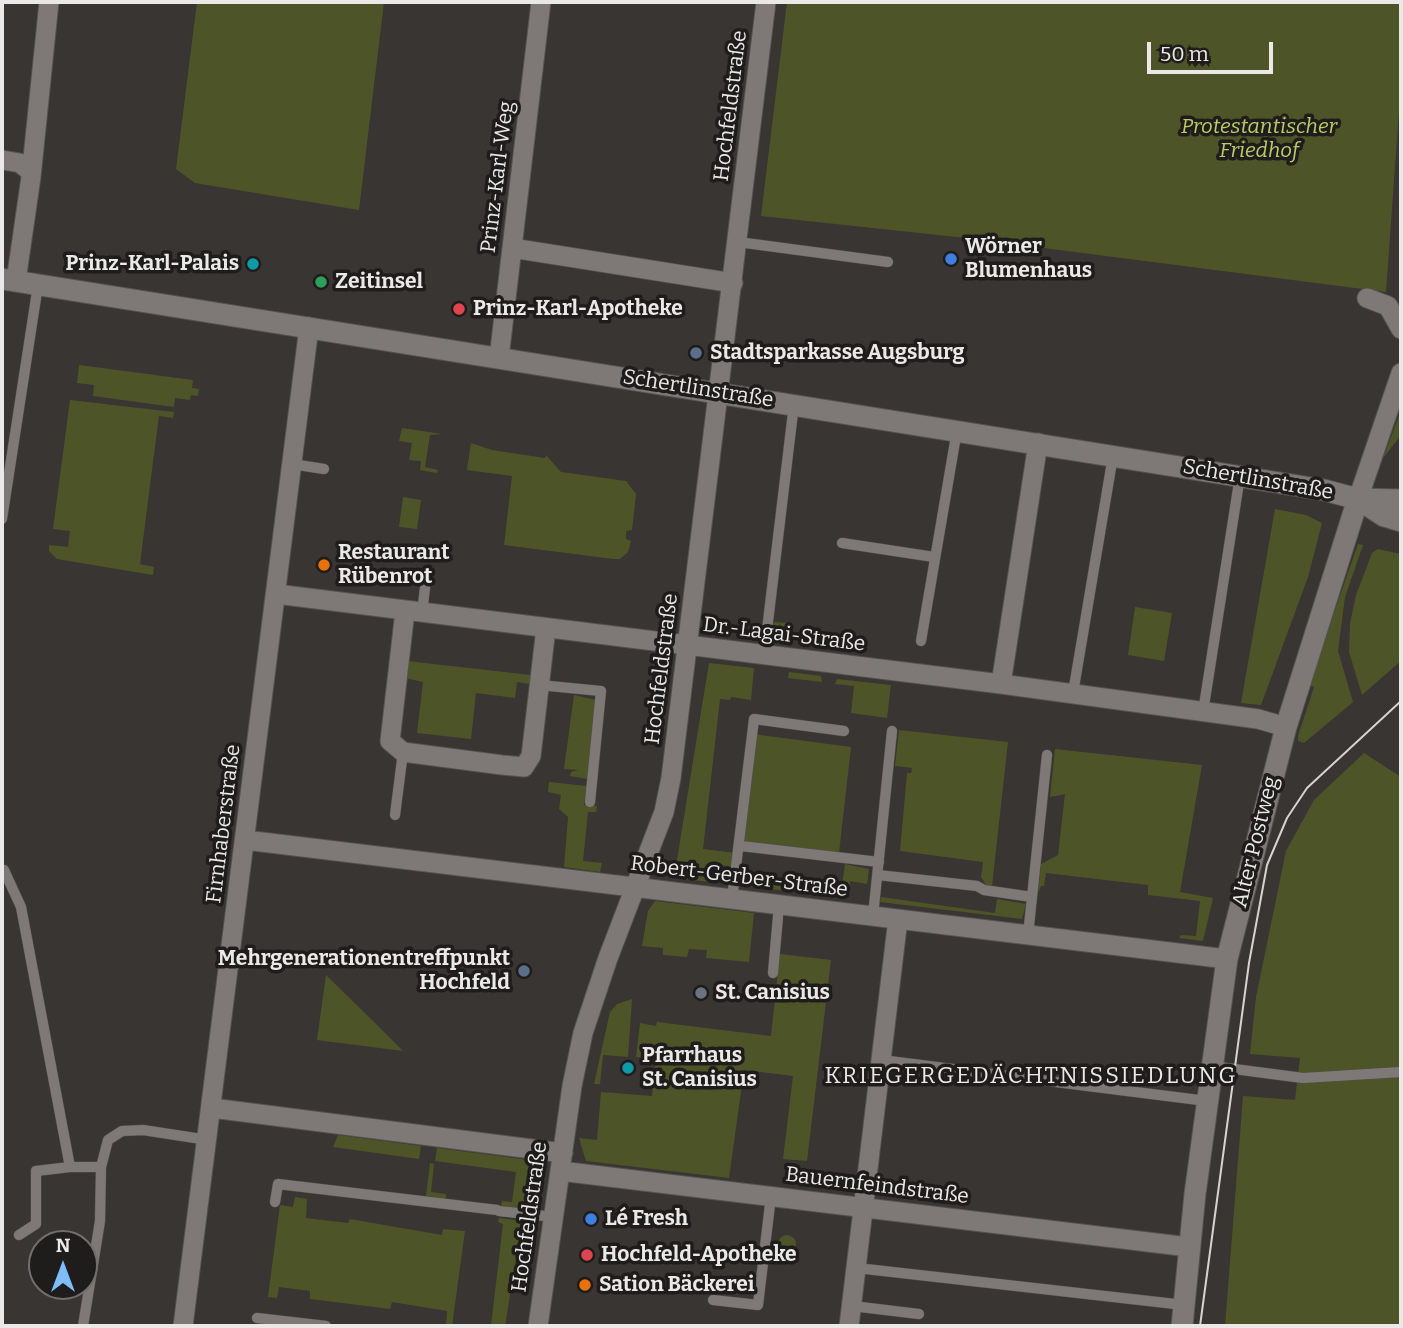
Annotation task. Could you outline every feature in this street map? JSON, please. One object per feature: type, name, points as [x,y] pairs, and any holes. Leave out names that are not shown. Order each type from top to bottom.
[{"type":"street","points":[[9,280],[30,171],[49,2]]},
{"type":"street","name":"Prinz-Karl-Weg","points":[[499,358],[541,2]]},
{"type":"street","name":"Hochfeldstraße","points":[[538,1326],[561,1162],[583,1033],[634,887],[664,811],[721,392],[766,2]]},
{"type":"street","points":[[2,160],[19,163],[30,171]]},
{"type":"street","points":[[512,248],[733,283]]},
{"type":"street","name":"Schertlinstraße","points":[[9,280],[957,429],[1324,489],[1358,499],[1401,500]]},
{"type":"street","points":[[1367,298],[1388,306],[1401,329]]},
{"type":"street","name":"Firnhaberstraße","points":[[183,1326],[310,327]]},
{"type":"street","name":"Alter Postweg","points":[[1183,1316],[1211,1066],[1227,959],[1286,727],[1401,373]]},
{"type":"street","points":[[1001,684],[1038,443]]},
{"type":"street","name":"Schertlinstraße","points":[[1358,499],[1384,516],[1401,521]]},
{"type":"street","name":"Dr.-Lagai-Straße","points":[[276,594],[1073,693],[1286,727]]},
{"type":"street","points":[[413,612],[390,741],[403,752],[524,767],[531,757],[546,628]]},
{"type":"street","name":"Robert-Gerber-Straße","points":[[245,840],[1227,959]]},
{"type":"street","points":[[849,1326],[898,919]]},
{"type":"street","name":"Bauernfeindstraße","points":[[212,1108],[771,1196],[1189,1247]]},
{"type":"lane","points":[[738,242],[888,262]]},
{"type":"lane","points":[[2,519],[38,284]]},
{"type":"lane","points":[[764,655],[794,404]]},
{"type":"lane","points":[[922,641],[957,429]]},
{"type":"lane","points":[[1073,693],[1113,455]]},
{"type":"lane","points":[[292,464],[324,469]]},
{"type":"lane","points":[[1203,712],[1240,476]]},
{"type":"lane","points":[[842,543],[934,557]]},
{"type":"lane","points":[[413,612],[425,588]]},
{"type":"lane","points":[[539,685],[601,691],[590,802]]},
{"type":"lane","points":[[732,899],[741,846],[754,719],[844,731]]},
{"type":"lane","points":[[873,916],[892,731]]},
{"type":"lane","points":[[395,815],[403,752]]},
{"type":"lane","points":[[1028,935],[1047,755]]},
{"type":"lane","points":[[741,846],[879,862]]},
{"type":"lane","points":[[4,870],[21,907],[70,1167]]},
{"type":"lane","points":[[877,875],[977,886],[984,890],[1032,897]]},
{"type":"lane","points":[[773,973],[779,905]]},
{"type":"lane","points":[[881,1060],[1207,1101]]},
{"type":"lane","points":[[1211,1066],[1303,1078],[1401,1072]]},
{"type":"lane","points":[[83,1326],[100,1221],[101,1167],[108,1140],[122,1131],[143,1130],[208,1140]]},
{"type":"lane","points":[[19,1235],[36,1224],[36,1171],[101,1167]]},
{"type":"lane","points":[[275,1202],[278,1184],[554,1217]]},
{"type":"lane","points":[[713,1300],[758,1305],[771,1196]]},
{"type":"lane","points":[[857,1268],[1183,1316]]},
{"type":"lane","points":[[852,1306],[919,1314]]},
{"type":"lane","points":[[257,1318],[326,1326]]},
{"type":"green space","points":[[197,2],[384,2],[359,210],[195,183],[176,169]]},
{"type":"green space","name":"Protestantischer Friedhof","points":[[787,2],[1401,2],[1401,83],[1386,292],[966,238],[761,216]]},
{"type":"green space","points":[[79,365],[193,380],[192,388],[199,389],[198,396],[191,395],[190,400],[175,398],[174,407],[93,396],[94,385],[77,383]]},
{"type":"green space","points":[[70,400],[174,412],[173,418],[159,416],[154,454],[140,564],[154,567],[153,575],[57,559],[49,551],[49,545],[68,547],[70,531],[53,529]]},
{"type":"green space","points":[[1401,411],[1401,435],[1383,458]]},
{"type":"green space","points":[[402,428],[442,434],[430,435],[425,467],[438,470],[437,473],[420,470],[421,461],[409,460],[412,443],[399,441]]},
{"type":"green space","points":[[471,443],[492,450],[545,458],[546,455],[561,472],[626,481],[636,494],[632,530],[626,531],[626,539],[631,541],[628,552],[620,559],[613,559],[504,545],[512,476],[467,470]]},
{"type":"green space","points":[[403,497],[421,500],[417,529],[399,527]]},
{"type":"green space","points":[[1275,509],[1306,515],[1322,523],[1308,577],[1261,705],[1241,703]]},
{"type":"green space","points":[[1358,544],[1363,545],[1345,597],[1338,651],[1353,702],[1304,743],[1298,741],[1298,736],[1314,687],[1309,685]]},
{"type":"green space","points":[[1378,549],[1401,554],[1401,661],[1362,695],[1349,652],[1350,623],[1356,595],[1372,553]]},
{"type":"green space","points":[[1135,607],[1172,613],[1164,661],[1128,655]]},
{"type":"green space","points":[[774,622],[788,623],[784,644],[771,644]]},
{"type":"green space","points":[[407,661],[531,675],[530,684],[517,682],[515,698],[476,693],[471,739],[417,733],[423,682],[405,678]]},
{"type":"green space","points":[[709,663],[754,668],[751,700],[731,697],[730,700],[720,699],[703,849],[736,853],[734,867],[714,864],[711,882],[674,878]]},
{"type":"green space","points":[[789,672],[821,676],[822,682],[788,678]]},
{"type":"green space","points":[[837,679],[891,685],[887,718],[851,713],[854,686],[835,684]]},
{"type":"green space","points":[[574,695],[596,700],[588,779],[570,776],[571,772],[578,770],[564,769]]},
{"type":"green space","points":[[899,730],[1008,742],[992,886],[986,885],[981,877],[983,862],[900,851],[907,773],[911,773],[912,768],[895,766]]},
{"type":"green space","points":[[753,734],[851,747],[839,853],[743,843]]},
{"type":"green space","points":[[1055,749],[1202,765],[1180,892],[1213,898],[1203,941],[1179,938],[1181,935],[1196,936],[1200,901],[1148,895],[1148,885],[1046,873],[1044,886],[1041,886],[1038,893],[1041,864],[1058,855],[1065,794],[1050,797]]},
{"type":"green space","points":[[1364,753],[1401,777],[1401,1326],[1225,1326],[1243,1096],[1295,1100],[1300,1058],[1250,1054],[1256,997],[1286,851],[1314,800]]},
{"type":"green space","points":[[549,782],[587,786],[584,805],[597,806],[596,812],[588,812],[583,861],[602,863],[600,872],[564,867],[568,817],[559,809],[561,795],[548,792]]},
{"type":"green space","points":[[845,864],[869,869],[867,884],[850,881],[848,898],[746,886],[746,882],[841,892]]},
{"type":"green space","points":[[881,897],[995,913],[997,899],[1026,904],[1022,919],[880,902]]},
{"type":"green space","points":[[655,901],[754,913],[749,962],[706,958],[707,950],[689,949],[687,957],[663,955],[663,948],[642,946],[648,911]]},
{"type":"green space","points":[[780,954],[831,960],[807,1161],[783,1159],[793,1076],[744,1070],[729,1178],[586,1161],[579,1138],[597,1140],[601,1092],[652,1096],[656,1059],[636,1057],[640,1023],[656,1026],[657,1022],[771,1036]]},
{"type":"green space","points":[[326,975],[372,1020],[403,1051],[317,1040]]},
{"type":"green space","points":[[632,999],[628,1057],[603,1055],[600,1084],[594,1084],[610,1012],[617,1004]]},
{"type":"green space","points":[[338,1135],[421,1146],[419,1159],[333,1147]]},
{"type":"green space","points":[[437,1148],[529,1160],[524,1209],[501,1206],[502,1201],[512,1202],[516,1172],[435,1161]]},
{"type":"green space","points":[[430,1163],[434,1164],[431,1192],[446,1194],[446,1199],[426,1196]]},
{"type":"green space","points":[[295,1197],[307,1199],[306,1218],[348,1223],[350,1219],[442,1235],[443,1229],[465,1231],[452,1326],[446,1326],[447,1311],[392,1302],[390,1309],[310,1299],[310,1291],[279,1287],[277,1298],[268,1297],[280,1205],[293,1207]]},
{"type":"green space","points":[[499,1218],[522,1221],[505,1326],[491,1326],[503,1224],[498,1222]]},
{"type":"green space","points":[[787,1235],[793,1238],[796,1244],[793,1250],[787,1253],[781,1250],[778,1244],[781,1238]]},
{"type":"tram line","points":[[1200,1326],[1249,963],[1267,865],[1287,818],[1307,788],[1401,701]]},
{"type":"place","name":"Wörner Blumenhaus","points":[[951,259]]},
{"type":"place","name":"Prinz-Karl-Palais","points":[[253,264]]},
{"type":"place","name":"Zeitinsel","points":[[321,282]]},
{"type":"place","name":"Prinz-Karl-Apotheke","points":[[459,309]]},
{"type":"place","name":"Stadtsparkasse Augsburg","points":[[696,353]]},
{"type":"place","name":"Restaurant Rübenrot","points":[[324,565]]},
{"type":"place","name":"Mehrgenerationentreffpunkt Hochfeld","points":[[524,971]]},
{"type":"place","name":"St. Canisius","points":[[701,993]]},
{"type":"place","name":"Pfarrhaus St. Canisius","points":[[628,1068]]},
{"type":"place","name":"Lé Fresh","points":[[591,1219]]},
{"type":"place","name":"Hochfeld-Apotheke","points":[[587,1255]]},
{"type":"place","name":"Sation Bäckerei","points":[[585,1285]]},
{"type":"district","name":"KRIEGERGEDÄCHTNISSIEDLUNG","points":[[1031,1077]]}]
